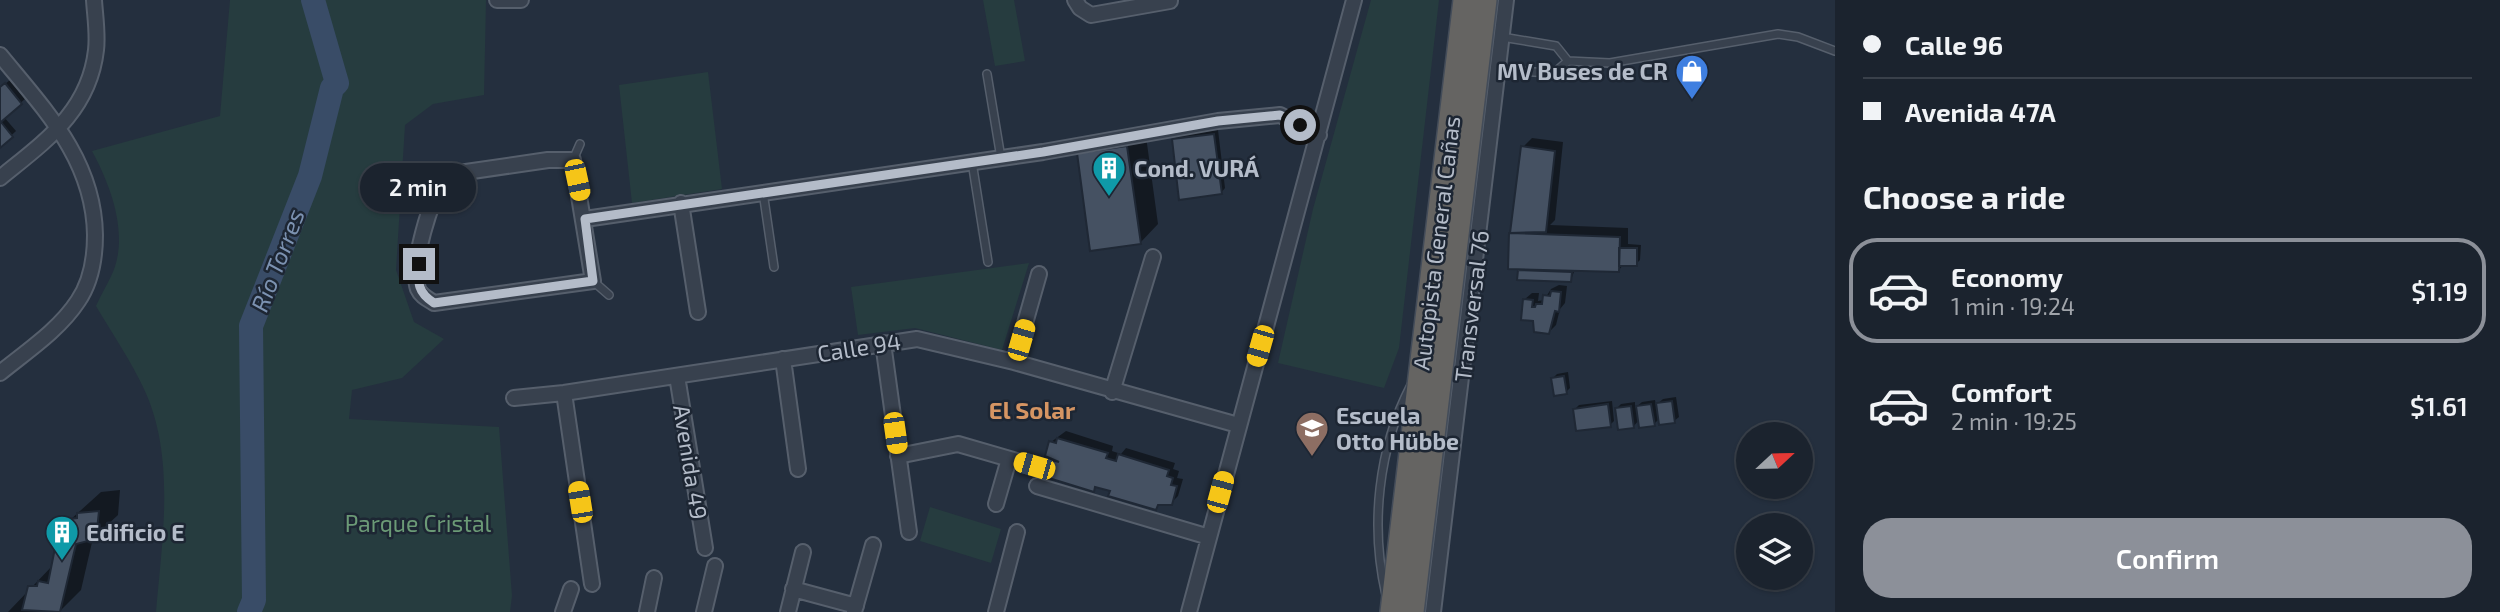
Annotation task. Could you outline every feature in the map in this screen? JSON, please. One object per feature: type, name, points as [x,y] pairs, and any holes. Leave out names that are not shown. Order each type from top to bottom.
[{"type":"highway","name":"Autopista General Cañas","points":[[1391,612],[1465,0]]},
{"type":"highway","name":"Autopista General Cañas","points":[[1412,612],[1485,0]]},
{"type":"street","points":[[0,178],[61,129],[87,84],[96,50],[94,0]]},
{"type":"street","points":[[498,0],[521,0]]},
{"type":"street","points":[[1189,612],[1319,135],[1352,0]]},
{"type":"street","name":"Transversal 76","points":[[1433,612],[1506,0]]},
{"type":"street","points":[[1077,4],[1091,15],[1170,1]]},
{"type":"street","points":[[0,55],[61,129],[85,175],[94,212],[95,258],[79,300],[57,326],[0,373]]},
{"type":"street","points":[[585,219],[1001,158],[1218,121],[1280,115],[1319,135]]},
{"type":"street","points":[[548,160],[573,160],[585,219],[593,281],[434,303],[423,296],[418,288],[420,240],[441,183],[452,174],[548,160]]},
{"type":"street","points":[[681,203],[698,312]]},
{"type":"street","points":[[1112,392],[1153,257]]},
{"type":"street","points":[[1014,362],[1039,274]]},
{"type":"street","name":"Calle 94","points":[[514,398],[564,393],[917,339],[1014,362],[1112,392],[1238,425]]},
{"type":"street","points":[[883,343],[909,532]]},
{"type":"street","points":[[783,359],[798,469]]},
{"type":"street","name":"Avenida 49","points":[[677,376],[705,548]]},
{"type":"street","points":[[564,393],[592,584]]},
{"type":"street","points":[[898,456],[958,444],[1034,466]]},
{"type":"street","points":[[996,503],[1009,459]]},
{"type":"street","points":[[1037,486],[1209,537]]},
{"type":"street","points":[[996,612],[1017,532]]},
{"type":"street","points":[[793,589],[855,609],[873,545]]},
{"type":"street","points":[[788,612],[803,552]]},
{"type":"street","points":[[704,612],[715,566]]},
{"type":"street","points":[[651,611],[654,578]]},
{"type":"street","points":[[563,612],[571,589]]},
{"type":"lane","points":[[1498,70],[1554,73],[1568,61],[1610,63],[1778,34],[1798,37],[1835,51]]},
{"type":"lane","points":[[1502,37],[1556,46],[1568,61]]},
{"type":"lane","points":[[987,74],[1001,158]]},
{"type":"lane","points":[[573,160],[580,144]]},
{"type":"lane","points":[[972,162],[988,262]]},
{"type":"lane","points":[[763,191],[774,267]]},
{"type":"lane","points":[[593,281],[609,295]]},
{"type":"green space","name":"Parque Cristal","points":[[230,0],[486,0],[484,95],[433,104],[405,125],[396,270],[414,322],[444,339],[402,378],[352,390],[349,419],[499,427],[512,596],[510,612],[156,612],[164,499],[160,443],[154,415],[144,389],[96,306],[113,272],[119,241],[111,194],[92,151],[220,116]]},
{"type":"green space","points":[[983,0],[1014,0],[1025,61],[995,66]]},
{"type":"green space","points":[[1371,0],[1439,0],[1399,348],[1384,388],[1278,363],[1313,209]]},
{"type":"green space","points":[[708,72],[722,189],[632,203],[619,85]]},
{"type":"green space","points":[[1029,263],[1002,350],[915,328],[858,335],[851,287]]},
{"type":"green space","points":[[930,507],[1001,529],[991,563],[920,541]]},
{"type":"building","points":[[5,83],[22,104],[1,122],[13,137],[0,148],[0,87]]},
{"type":"building","points":[[1214,134],[1222,194],[1179,200],[1172,139]]},
{"type":"building","name":"Cond. VURÁ","points":[[1127,146],[1141,244],[1090,251],[1077,153]]},
{"type":"building","points":[[1521,146],[1555,151],[1546,232],[1510,233]]},
{"type":"building","points":[[1509,233],[1620,237],[1619,272],[1508,269]]},
{"type":"building","points":[[1619,248],[1637,248],[1637,266],[1619,266]]},
{"type":"building","points":[[1518,270],[1572,272],[1571,282],[1517,280]]},
{"type":"building","points":[[1551,291],[1561,292],[1559,312],[1555,311],[1549,334],[1534,332],[1533,321],[1521,320],[1523,299],[1533,300],[1532,307],[1535,307],[1536,304],[1542,304],[1543,295],[1550,296]]},
{"type":"building","points":[[1564,376],[1567,394],[1554,396],[1551,378]]},
{"type":"building","points":[[1672,401],[1675,423],[1659,425],[1656,403]]},
{"type":"building","points":[[1608,404],[1611,427],[1576,431],[1573,409]]},
{"type":"building","points":[[1651,404],[1655,426],[1639,428],[1636,406]]},
{"type":"building","points":[[1631,406],[1634,428],[1618,430],[1615,408]]},
{"type":"building","points":[[1057,438],[1108,453],[1106,458],[1116,461],[1118,454],[1169,470],[1167,476],[1173,478],[1171,485],[1177,486],[1172,505],[1158,505],[1156,510],[1108,496],[1110,491],[1095,487],[1094,492],[1039,475],[1044,458],[1059,462],[1045,456],[1049,441],[1056,443]]},
{"type":"building","name":"Edificio E","points":[[99,511],[96,539],[76,544],[60,612],[22,610],[28,586],[37,586],[38,581],[48,583],[58,533],[66,532],[69,519],[77,518],[77,513]]},
{"type":"waterway","name":"Río Torres","points":[[249,612],[254,600],[251,326],[310,176],[332,88],[337,83],[313,0]]},
{"type":"place","name":"MV Buses de CR","points":[[1692,101]]},
{"type":"place","name":"Cond. VURÁ","points":[[1109,198]]},
{"type":"place","name":"Escuela Otto Hübbe","points":[[1312,458]]},
{"type":"place","name":"Edificio E","points":[[62,562]]},
{"type":"district","name":"El Solar","points":[[1032,409]]},
{"type":"route","points":[[419,264],[418,288],[423,296],[434,303],[559,287],[593,281],[585,219],[782,188],[1043,152],[1218,121],[1280,115],[1300,125]]}]
